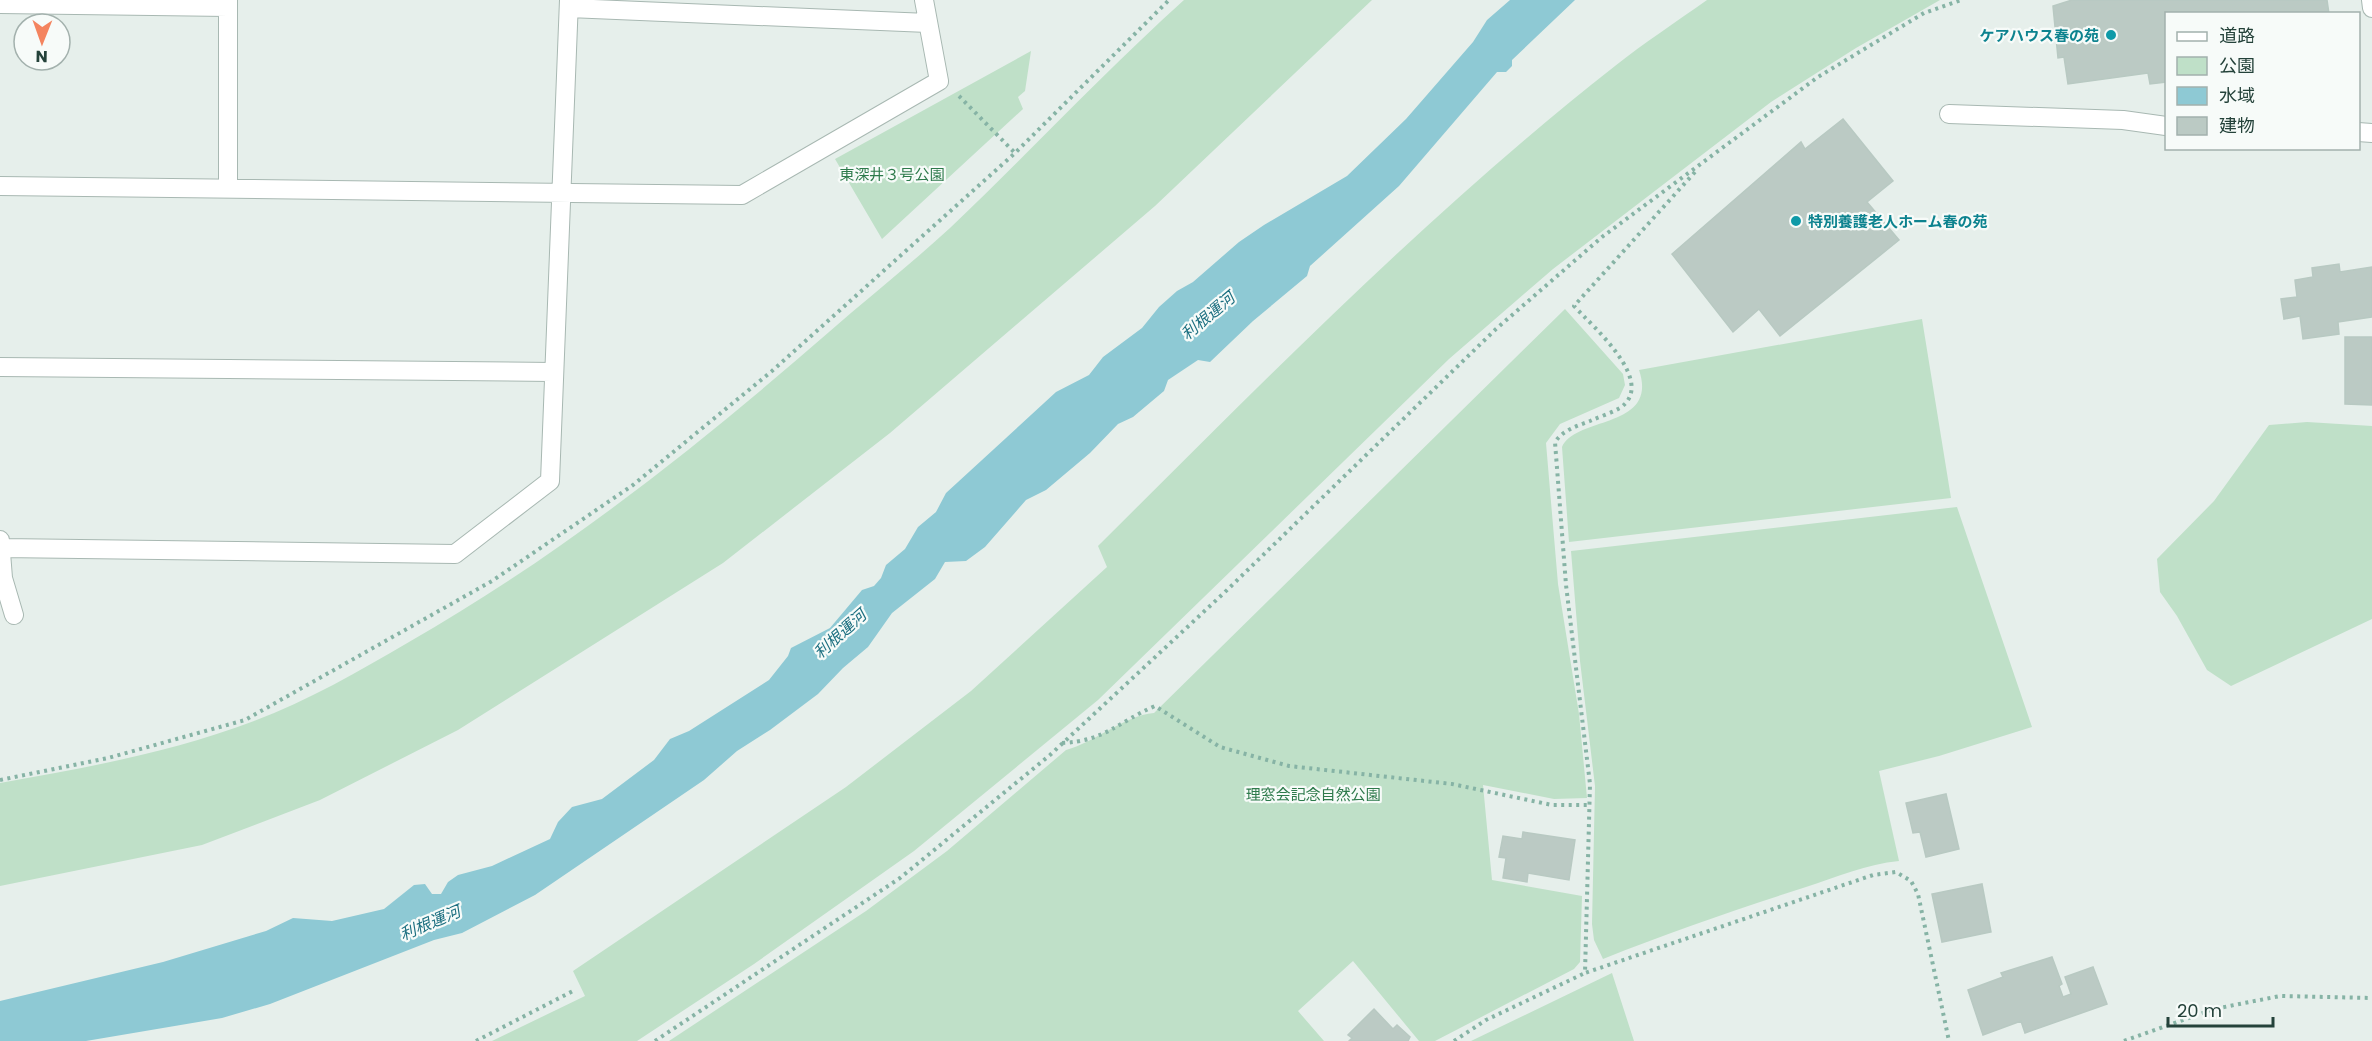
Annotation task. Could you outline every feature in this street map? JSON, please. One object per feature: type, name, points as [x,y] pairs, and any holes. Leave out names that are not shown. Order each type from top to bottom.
[{"type":"street","points":[[0,186],[742,195],[939,81],[924,0]]},
{"type":"street","points":[[2371,0],[2372,8]]},
{"type":"street","points":[[0,4],[228,3],[228,187]]},
{"type":"street","points":[[14,615],[3,578],[1,544],[455,554],[549,482],[569,4],[928,23]]},
{"type":"street","points":[[1949,114],[2122,120],[2165,126]]},
{"type":"street","points":[[0,367],[553,372]]},
{"type":"path","points":[[0,780],[108,758],[245,720],[492,581],[633,485],[772,371],[1015,153],[1168,0]]},
{"type":"path","points":[[655,1041],[900,878],[1062,743],[1233,584],[1496,329],[1602,237],[1701,166],[1818,76],[1924,13],[1961,0]]},
{"type":"path","points":[[966,101],[1015,153]]},
{"type":"path","points":[[1585,973],[1590,784],[1566,585],[1555,442],[1564,432],[1620,408],[1628,399],[1632,388],[1624,362],[1574,306],[1701,166]]},
{"type":"path","points":[[1062,743],[1086,742],[1155,706],[1220,747],[1288,766],[1452,784],[1552,805],[1589,805]]},
{"type":"path","points":[[1454,1041],[1486,1020],[1585,973],[1873,875],[1896,872],[1911,881],[1918,894],[1949,1041]]},
{"type":"path","points":[[476,1041],[573,991]]},
{"type":"path","points":[[2124,1041],[2214,1009],[2280,996],[2372,998]]},
{"type":"green space","points":[[1184,0],[1372,0],[1155,206],[890,433],[723,563],[458,730],[320,800],[202,845],[0,886],[0,783],[96,765],[192,742],[274,713],[314,695],[371,664],[520,573],[574,536],[678,458],[920,255]]},
{"type":"green space","points":[[1707,0],[1940,0],[1856,48],[1771,102],[1553,269],[1449,359],[1098,700],[914,851],[754,964],[637,1041],[492,1041],[585,996],[573,971],[846,787],[971,691],[1107,567],[1098,546],[1349,298],[1479,179],[1546,122],[1626,57]]},
{"type":"green space","name":"東深井３号公園","points":[[1031,51],[1025,91],[1018,97],[1023,109],[882,239],[835,159]]},
{"type":"green space","name":"理窓会記念自然公園","points":[[1565,309],[1623,374],[1625,385],[1619,398],[1560,424],[1546,443],[1558,584],[1579,714],[1587,798],[1554,799],[1483,785],[1492,880],[1582,896],[1580,962],[1574,969],[1435,1041],[1419,1041],[1353,961],[1298,1011],[1324,1041],[669,1041],[866,911],[947,851],[1066,750],[1131,719],[1154,713]]},
{"type":"green space","points":[[1922,319],[1951,498],[1569,542],[1562,447],[1570,437],[1627,412],[1637,403],[1642,389],[1639,370]]},
{"type":"green space","points":[[2307,422],[2372,426],[2372,619],[2231,686],[2207,670],[2177,616],[2160,592],[2157,559],[2214,501],[2269,425]]},
{"type":"green space","points":[[1957,507],[2032,727],[1939,756],[1879,771],[1899,861],[1840,875],[1653,939],[1603,959],[1594,940],[1592,924],[1595,786],[1580,661],[1571,551]]},
{"type":"green space","points":[[1612,973],[1634,1041],[1471,1041]]},
{"type":"water","name":"利根運河","points":[[1510,0],[1575,0],[1512,60],[1512,66],[1506,72],[1497,72],[1399,186],[1310,266],[1307,276],[1253,321],[1210,362],[1198,360],[1168,380],[1164,391],[1133,417],[1118,424],[1090,453],[1046,490],[1026,500],[985,547],[966,561],[945,562],[935,579],[892,613],[868,647],[843,668],[818,694],[770,730],[737,751],[704,780],[535,895],[462,933],[434,940],[270,1004],[222,1018],[86,1041],[0,1041],[0,1001],[163,962],[266,931],[293,918],[332,921],[384,909],[414,885],[425,884],[432,894],[441,894],[448,882],[458,875],[492,866],[550,839],[558,822],[572,807],[602,799],[654,760],[670,739],[689,731],[769,680],[788,656],[791,648],[830,628],[862,590],[874,586],[881,578],[886,565],[905,549],[918,527],[936,512],[946,493],[1056,392],[1089,375],[1103,357],[1142,328],[1159,307],[1177,291],[1193,282],[1239,242],[1264,225],[1347,176],[1406,119],[1473,42],[1487,20]]},
{"type":"building","name":"ケアハウス春の苑","points":[[2072,0],[2327,0],[2329,12],[2165,12],[2165,82],[2150,84],[2148,73],[2068,84],[2064,57],[2058,58],[2053,6]]},
{"type":"building","name":"特別養護老人ホーム春の苑","points":[[1843,119],[1893,181],[1867,202],[1899,240],[1780,336],[1759,309],[1733,332],[1672,254],[1801,142],[1805,149]]},
{"type":"building","points":[[2339,264],[2340,272],[2372,267],[2372,317],[2338,322],[2339,334],[2303,339],[2300,316],[2284,319],[2281,299],[2297,297],[2295,280],[2313,277],[2312,268]]},
{"type":"building","points":[[2345,337],[2372,337],[2372,405],[2345,404]]},
{"type":"building","points":[[1946,794],[1959,849],[1926,857],[1920,832],[1913,833],[1906,803]]},
{"type":"building","points":[[1523,832],[1575,840],[1569,880],[1528,873],[1527,882],[1503,878],[1506,858],[1499,857],[1503,836],[1522,839]]},
{"type":"building","points":[[1982,884],[1991,932],[1942,942],[1932,894]]},
{"type":"building","points":[[2052,957],[2062,984],[2059,986],[2063,997],[2071,994],[2065,977],[2093,967],[2107,1004],[2025,1033],[2021,1021],[1983,1035],[1968,990],[2003,977],[2001,973]]},
{"type":"building","points":[[1374,1009],[1393,1029],[1397,1025],[1410,1037],[1408,1041],[1349,1041],[1352,1038],[1348,1035]]},
{"type":"place","name":"ケアハウス春の苑","points":[[2111,35]]},
{"type":"place","name":"特別養護老人ホーム春の苑","points":[[1796,221]]}]
